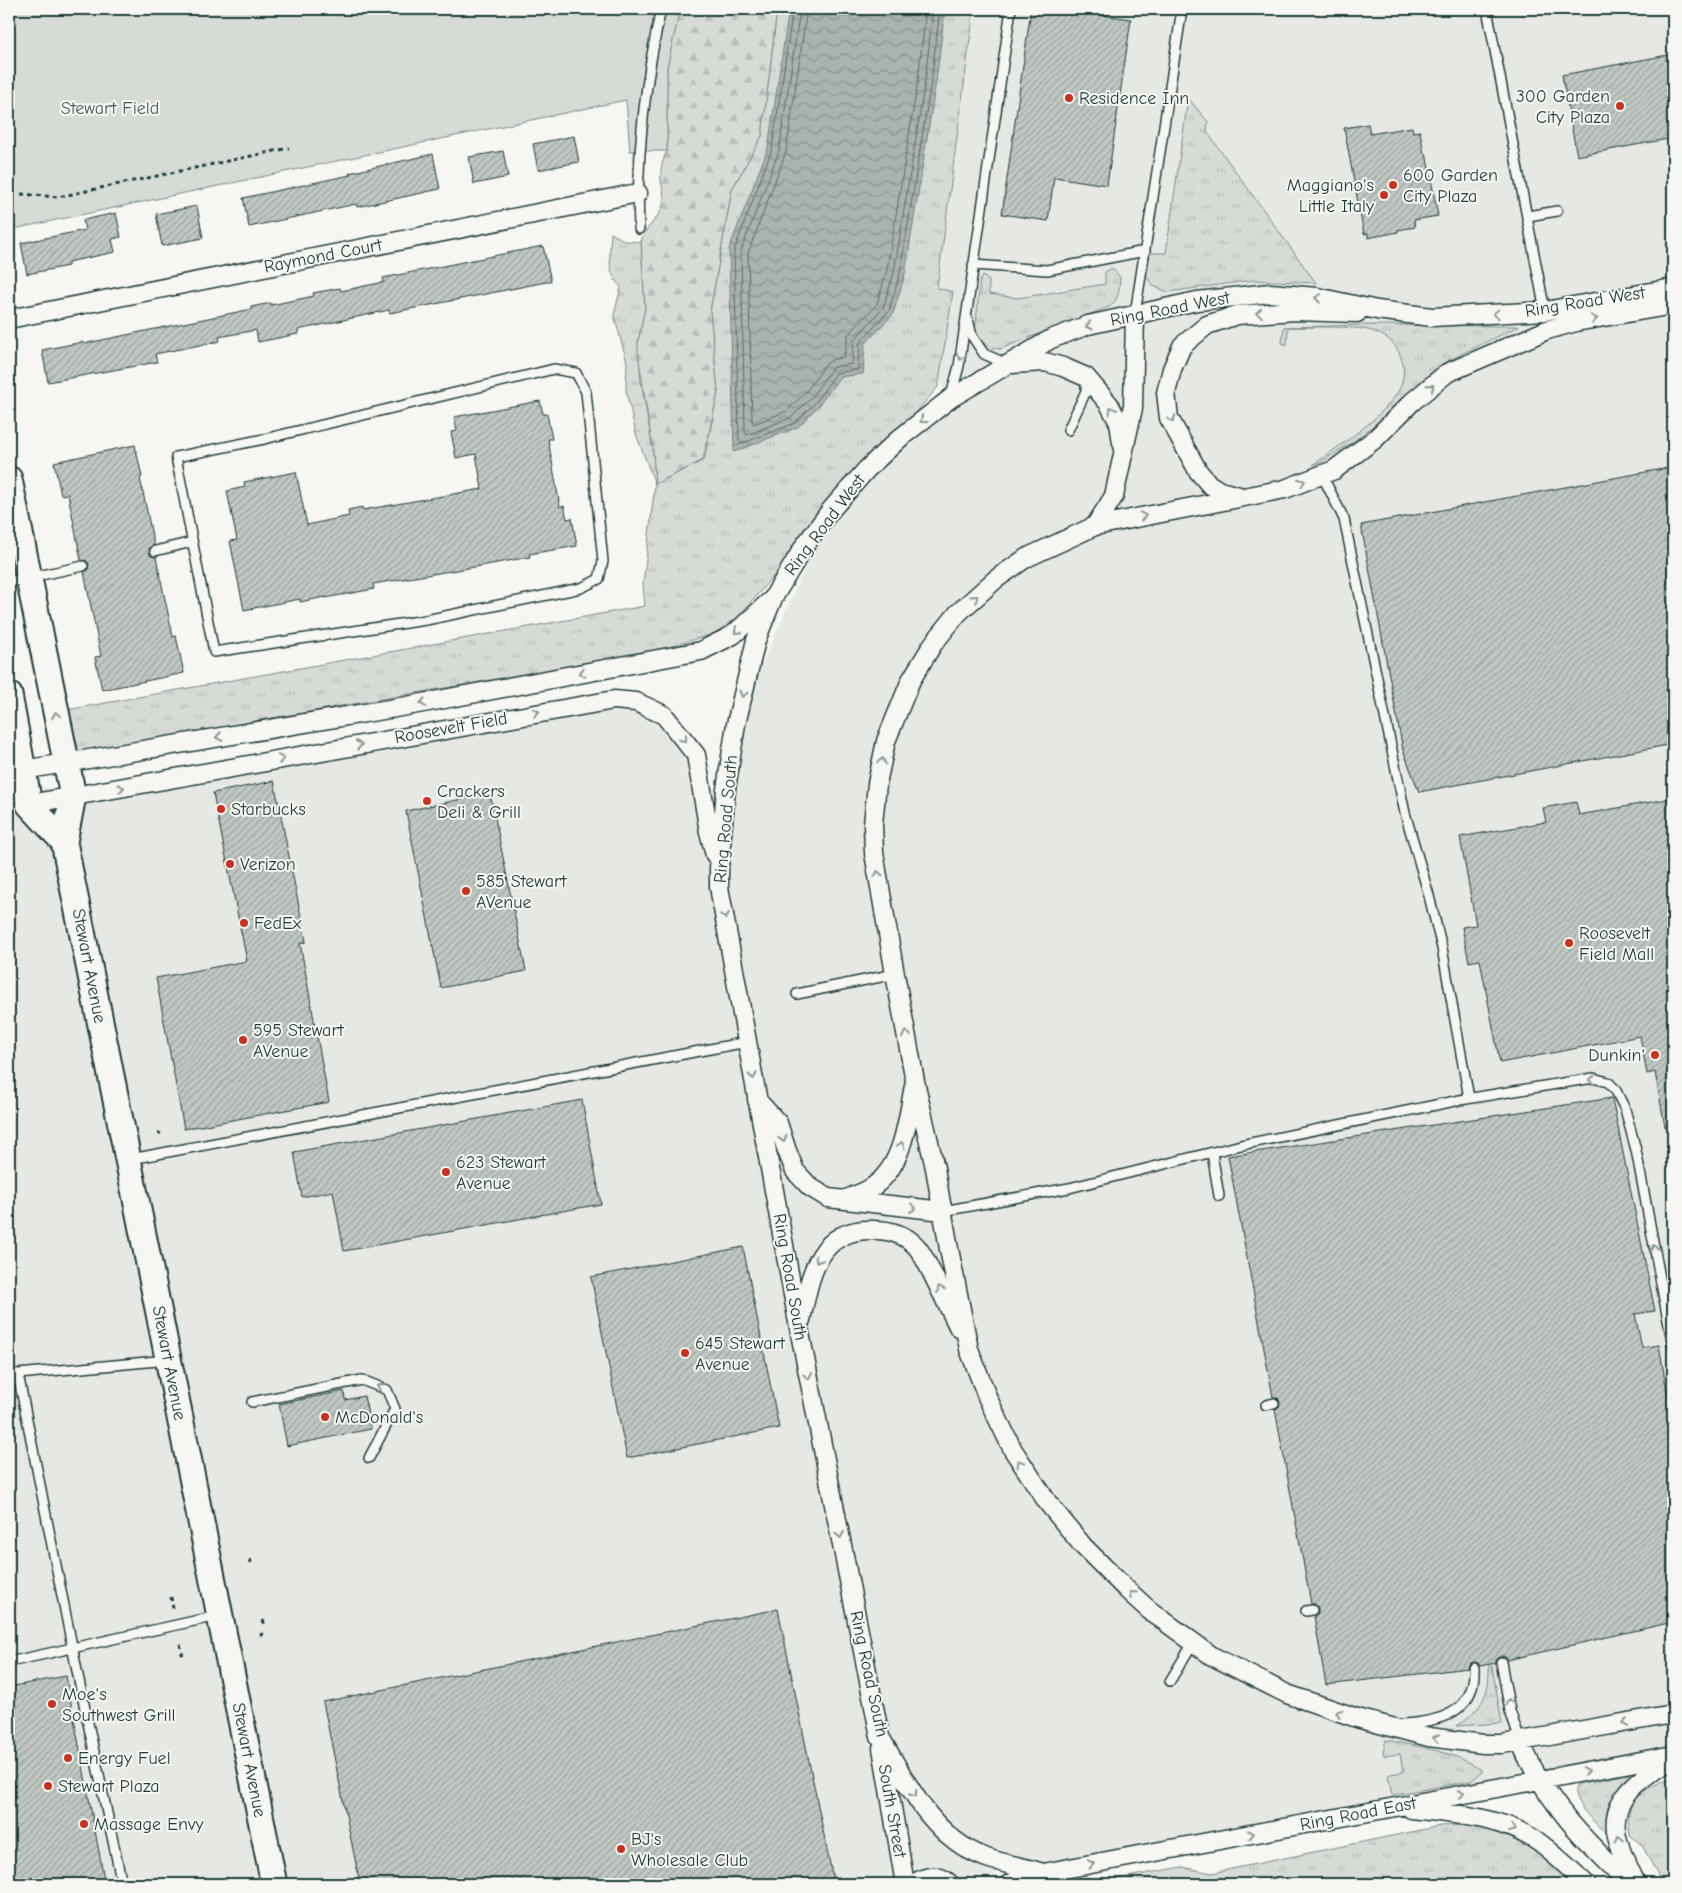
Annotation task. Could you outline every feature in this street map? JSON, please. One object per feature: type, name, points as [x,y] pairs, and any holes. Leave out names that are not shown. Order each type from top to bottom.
[{"type":"main road","name":"Stewart Avenue","points":[[9,479],[19,580],[73,796],[64,842],[274,1884]]},
{"type":"main road","points":[[9,695],[30,804],[64,842]]},
{"type":"street","name":"Raymond Court","points":[[9,319],[638,193]]},
{"type":"street","name":"Ring Road West","points":[[773,598],[805,545],[830,511],[866,469],[900,438],[951,398],[1008,364],[1051,339],[1088,326],[1197,301],[1270,293],[1317,297],[1378,310],[1432,317],[1545,311],[1673,288]]},
{"type":"street","name":"Ring Road West","points":[[1095,526],[1284,489],[1334,470],[1375,439],[1412,402],[1447,373],[1547,330],[1576,322],[1673,305]]},
{"type":"street","points":[[1243,497],[1220,491],[1209,484],[1198,471],[1169,418],[1166,393],[1172,369],[1182,346],[1207,325],[1237,315],[1295,311],[1354,313],[1378,310]]},
{"type":"street","points":[[1135,314],[1133,408],[1114,496],[1095,526],[1026,558],[996,579],[958,613],[934,644],[911,680],[886,741],[877,784],[873,824],[874,853],[915,1081],[935,1168],[969,1349],[977,1374],[999,1423],[1026,1472],[1083,1546],[1105,1569],[1169,1626],[1193,1644],[1237,1670],[1287,1694],[1335,1712],[1429,1737],[1466,1743],[1502,1744],[1673,1714]]},
{"type":"street","points":[[1008,364],[1045,362],[1086,377],[1109,404],[1119,422],[1124,456]]},
{"type":"street","name":"Roosevelt Field","points":[[24,770],[407,706],[701,651],[733,635],[773,598]]},
{"type":"street","name":"Ring Road South","points":[[773,598],[756,640],[736,724],[726,789],[718,868],[719,887],[799,1328],[880,1737],[932,1821],[967,1848],[984,1857],[1044,1872]]},
{"type":"street","name":"Roosevelt Field","points":[[30,804],[592,702],[614,700],[636,702],[664,715],[696,755],[709,832],[718,868]]},
{"type":"street","points":[[843,1200],[871,1188],[893,1166],[904,1132],[915,1081]]},
{"type":"street","points":[[757,1100],[778,1123],[796,1171],[810,1188],[828,1198],[942,1211]]},
{"type":"street","points":[[799,1328],[814,1265],[827,1247],[856,1231],[865,1229],[885,1230],[908,1239],[920,1252],[969,1349]]},
{"type":"street","name":"South Street","points":[[880,1737],[905,1884]]},
{"type":"street","points":[[1520,1741],[1538,1779],[1579,1834],[1630,1884]]},
{"type":"street","points":[[1636,1884],[1617,1836],[1618,1812],[1625,1796],[1637,1782],[1673,1757]]},
{"type":"street","name":"Ring Road East","points":[[1044,1872],[1538,1779],[1673,1757]]},
{"type":"street","points":[[1396,1807],[1470,1816],[1523,1833],[1549,1850],[1586,1884]]},
{"type":"street","points":[[1009,1884],[1044,1872]]},
{"type":"street","name":"South Street","points":[[914,1884],[927,1877],[934,1877],[950,1884]]},
{"type":"lane","points":[[639,229],[638,193],[642,120],[661,9]]},
{"type":"lane","points":[[951,398],[959,366],[1011,9]]},
{"type":"lane","points":[[1135,314],[1182,9]]},
{"type":"lane","points":[[1487,9],[1545,311]]},
{"type":"lane","points":[[1528,216],[1556,211]]},
{"type":"lane","points":[[973,265],[1047,270],[1144,251]]},
{"type":"lane","points":[[966,314],[972,336],[984,354],[1008,364]]},
{"type":"lane","points":[[554,370],[576,373],[586,392],[603,562],[599,578],[581,588],[426,620],[214,652],[192,542],[176,456],[264,439],[554,370]]},
{"type":"lane","points":[[1068,430],[1086,390],[1086,377]]},
{"type":"lane","points":[[1322,474],[1344,519],[1405,813],[1442,948],[1469,1098]]},
{"type":"lane","points":[[155,550],[192,542]]},
{"type":"lane","points":[[19,580],[83,566]]},
{"type":"lane","points":[[797,994],[895,974]]},
{"type":"lane","points":[[128,1159],[747,1042]]},
{"type":"lane","points":[[942,1211],[1069,1188],[1212,1153],[1469,1098],[1593,1078],[1608,1082],[1615,1089],[1625,1109],[1636,1150],[1673,1348]]},
{"type":"lane","points":[[1212,1153],[1219,1196]]},
{"type":"lane","points":[[122,1884],[13,1374],[168,1360]]},
{"type":"lane","points":[[252,1402],[362,1380],[387,1390],[395,1409],[369,1458]]},
{"type":"lane","points":[[9,1662],[220,1615]]},
{"type":"lane","points":[[1170,1681],[1193,1644]]},
{"type":"lane","points":[[1501,1662],[1510,1711],[1520,1741]]},
{"type":"lane","points":[[1386,1725],[1421,1723],[1449,1715],[1457,1710],[1469,1694],[1474,1668]]},
{"type":"path","points":[[21,194],[58,197],[289,148]]},
{"type":"path","points":[[250,1560],[252,1566]]},
{"type":"path","points":[[171,1598],[173,1608]]},
{"type":"path","points":[[263,1620],[265,1626]]},
{"type":"path","points":[[260,1635],[266,1633]]},
{"type":"path","points":[[180,1644],[182,1654],[186,1652]]},
{"type":"shaded area","name":"Roosevelt Field Mall","points":[[974,9],[1673,9],[1673,1755],[1043,1873],[991,1856],[997,1884],[9,1884],[9,781],[97,798],[619,706],[643,713],[687,753],[716,856],[736,724],[830,511],[950,398],[919,349],[937,289]]},
{"type":"green space","name":"Stewart Field","points":[[9,9],[680,9],[667,67],[667,151],[630,151],[626,100],[9,230]]},
{"type":"green space","points":[[680,9],[777,9],[762,136],[732,189],[710,311],[718,392],[703,460],[655,484],[653,450],[638,354],[638,342],[645,308],[641,242],[645,232],[661,210],[664,201],[661,175],[662,164],[667,151],[667,67]]},
{"type":"green space","points":[[777,9],[974,9],[937,288],[953,292],[938,387],[737,618],[715,633],[661,650],[69,754],[61,711],[645,606],[643,585],[655,484],[704,460],[718,392],[710,311],[732,189],[762,136]]},
{"type":"green space","points":[[1188,98],[1208,122],[1207,132],[1316,283],[1254,280],[1168,292],[1153,286],[1145,275],[1148,253],[1166,253]]},
{"type":"green space","points":[[611,233],[625,241],[641,242],[645,308],[638,342],[641,381],[653,450],[655,484],[636,434],[626,390],[627,362],[614,315],[621,287],[611,269]]},
{"type":"green space","points":[[1112,268],[1120,277],[1117,297],[1109,307],[1000,349],[988,347],[975,335],[980,279],[983,276],[989,281],[989,294],[1018,298],[1105,284],[1105,272]]},
{"type":"green space","points":[[1366,325],[1519,326],[1445,362],[1423,379],[1383,418],[1354,441],[1320,463],[1313,465],[1360,431],[1391,401],[1402,382],[1402,361],[1399,352],[1390,340],[1372,331],[1343,327],[1288,327],[1287,345],[1282,343],[1284,327]]},
{"type":"green space","points":[[1489,1661],[1492,1666],[1502,1723],[1457,1726],[1474,1712],[1484,1699],[1488,1682]]},
{"type":"green space","points":[[1386,1740],[1449,1754],[1483,1771],[1471,1781],[1392,1795],[1388,1776],[1403,1772],[1400,1754],[1385,1756],[1383,1753]]},
{"type":"green space","points":[[1632,1775],[1632,1778],[1609,1833],[1606,1833],[1579,1804],[1575,1790],[1577,1784]]},
{"type":"green space","points":[[1673,1778],[1673,1884],[1664,1884],[1660,1880],[1643,1846],[1630,1835],[1628,1819],[1632,1802],[1644,1791],[1662,1781]]},
{"type":"green space","points":[[1462,1825],[1494,1832],[1524,1844],[1546,1859],[1571,1884],[1089,1884],[1182,1867],[1212,1873],[1440,1826]]},
{"type":"water","points":[[789,9],[945,9],[936,82],[905,274],[893,314],[865,344],[863,374],[840,377],[819,405],[798,427],[734,452],[729,249],[768,148]]},
{"type":"building","name":"Residence Inn","points":[[1031,9],[1089,9],[1088,13],[1131,19],[1107,185],[1054,177],[1048,221],[1002,214]]},
{"type":"building","name":"300 Garden City Plaza","points":[[1673,54],[1673,138],[1577,156],[1562,75]]},
{"type":"building","name":"600 Garden City Plaza","points":[[1368,124],[1370,134],[1412,127],[1413,132],[1420,131],[1438,216],[1414,220],[1415,227],[1398,230],[1398,232],[1368,238],[1368,233],[1364,234],[1344,128]]},
{"type":"building","points":[[574,136],[579,162],[538,170],[533,144]]},
{"type":"building","points":[[503,151],[508,177],[474,184],[469,157]]},
{"type":"building","points":[[433,154],[440,189],[357,207],[356,204],[249,227],[243,198],[350,175],[349,173]]},
{"type":"building","points":[[197,206],[203,238],[162,246],[156,214]]},
{"type":"building","points":[[116,213],[121,237],[112,239],[115,252],[68,262],[68,266],[27,274],[21,243],[85,230],[83,220]]},
{"type":"building","points":[[543,246],[551,281],[390,313],[389,310],[298,330],[298,334],[258,342],[256,330],[219,337],[220,341],[155,354],[157,362],[48,382],[42,350],[83,342],[83,344],[252,309],[251,307],[314,296],[313,293],[340,288],[341,291],[384,282],[383,278]]},
{"type":"building","points":[[540,401],[543,414],[547,414],[552,439],[548,439],[560,507],[564,506],[567,519],[572,518],[577,546],[529,554],[530,557],[373,584],[374,589],[300,602],[300,599],[244,610],[230,541],[237,540],[227,491],[245,487],[244,482],[296,472],[307,525],[349,516],[348,510],[362,507],[363,510],[482,489],[476,454],[456,458],[451,432],[457,431],[454,417]]},
{"type":"building","points":[[135,445],[154,545],[150,547],[149,552],[151,556],[156,557],[173,637],[176,636],[184,673],[102,690],[95,657],[101,656],[84,572],[88,570],[89,565],[87,561],[81,560],[68,494],[61,495],[54,462]]},
{"type":"building","points":[[1673,467],[1673,744],[1419,792],[1403,750],[1361,525]]},
{"type":"building","name":"595 Stewart AVenue","points":[[274,781],[306,942],[300,943],[329,1102],[184,1129],[156,978],[247,961],[213,793]]},
{"type":"building","name":"585 Stewart AVenue","points":[[490,793],[526,971],[441,988],[406,811]]},
{"type":"building","name":"Roosevelt Field Mall","points":[[1673,798],[1673,1126],[1665,1127],[1655,1072],[1647,1074],[1640,1036],[1500,1063],[1480,960],[1469,962],[1462,927],[1476,925],[1460,837],[1546,822],[1543,808],[1576,802],[1579,815]]},
{"type":"building","points":[[1612,1098],[1655,1311],[1635,1314],[1642,1348],[1659,1345],[1673,1425],[1673,1622],[1507,1660],[1504,1656],[1499,1656],[1495,1659],[1495,1663],[1480,1666],[1474,1662],[1469,1664],[1468,1668],[1326,1685],[1314,1616],[1318,1613],[1318,1608],[1315,1604],[1311,1604],[1275,1409],[1279,1407],[1280,1402],[1278,1398],[1273,1397],[1228,1156]]},
{"type":"building","name":"623 Stewart Avenue","points":[[582,1100],[601,1204],[344,1251],[333,1191],[302,1197],[294,1152]]},
{"type":"building","name":"645 Stewart Avenue","points":[[743,1247],[779,1428],[627,1458],[591,1277]]},
{"type":"building","name":"McDonald's","points":[[344,1391],[345,1400],[364,1396],[371,1429],[287,1446],[279,1404]]},
{"type":"building","points":[[778,1609],[834,1884],[360,1884],[323,1702]]},
{"type":"building","name":"Stewart Plaza","points":[[66,1676],[105,1884],[9,1884],[9,1687]]},
{"type":"place","name":"Residence Inn","points":[[1069,98]]},
{"type":"place","name":"300 Garden City Plaza","points":[[1620,106]]},
{"type":"place","name":"600 Garden City Plaza","points":[[1393,185]]},
{"type":"place","name":"Maggiano's Little Italy","points":[[1384,195]]},
{"type":"place","name":"Crackers Deli & Grill","points":[[427,801]]},
{"type":"place","name":"Starbucks","points":[[221,809]]},
{"type":"place","name":"Verizon","points":[[230,864]]},
{"type":"place","name":"585 Stewart AVenue","points":[[466,891]]},
{"type":"place","name":"FedEx","points":[[244,923]]},
{"type":"place","name":"Roosevelt Field Mall","points":[[1569,943]]},
{"type":"place","name":"595 Stewart AVenue","points":[[243,1040]]},
{"type":"place","name":"Dunkin'","points":[[1655,1055]]},
{"type":"place","name":"623 Stewart Avenue","points":[[446,1172]]},
{"type":"place","name":"645 Stewart Avenue","points":[[685,1353]]},
{"type":"place","name":"McDonald's","points":[[325,1417]]},
{"type":"place","name":"Moe's Southwest Grill","points":[[52,1704]]},
{"type":"place","name":"Energy Fuel","points":[[68,1758]]},
{"type":"place","name":"Stewart Plaza","points":[[48,1786]]},
{"type":"place","name":"Massage Envy","points":[[84,1824]]},
{"type":"place","name":"BJ's Wholesale Club","points":[[621,1849]]}]
